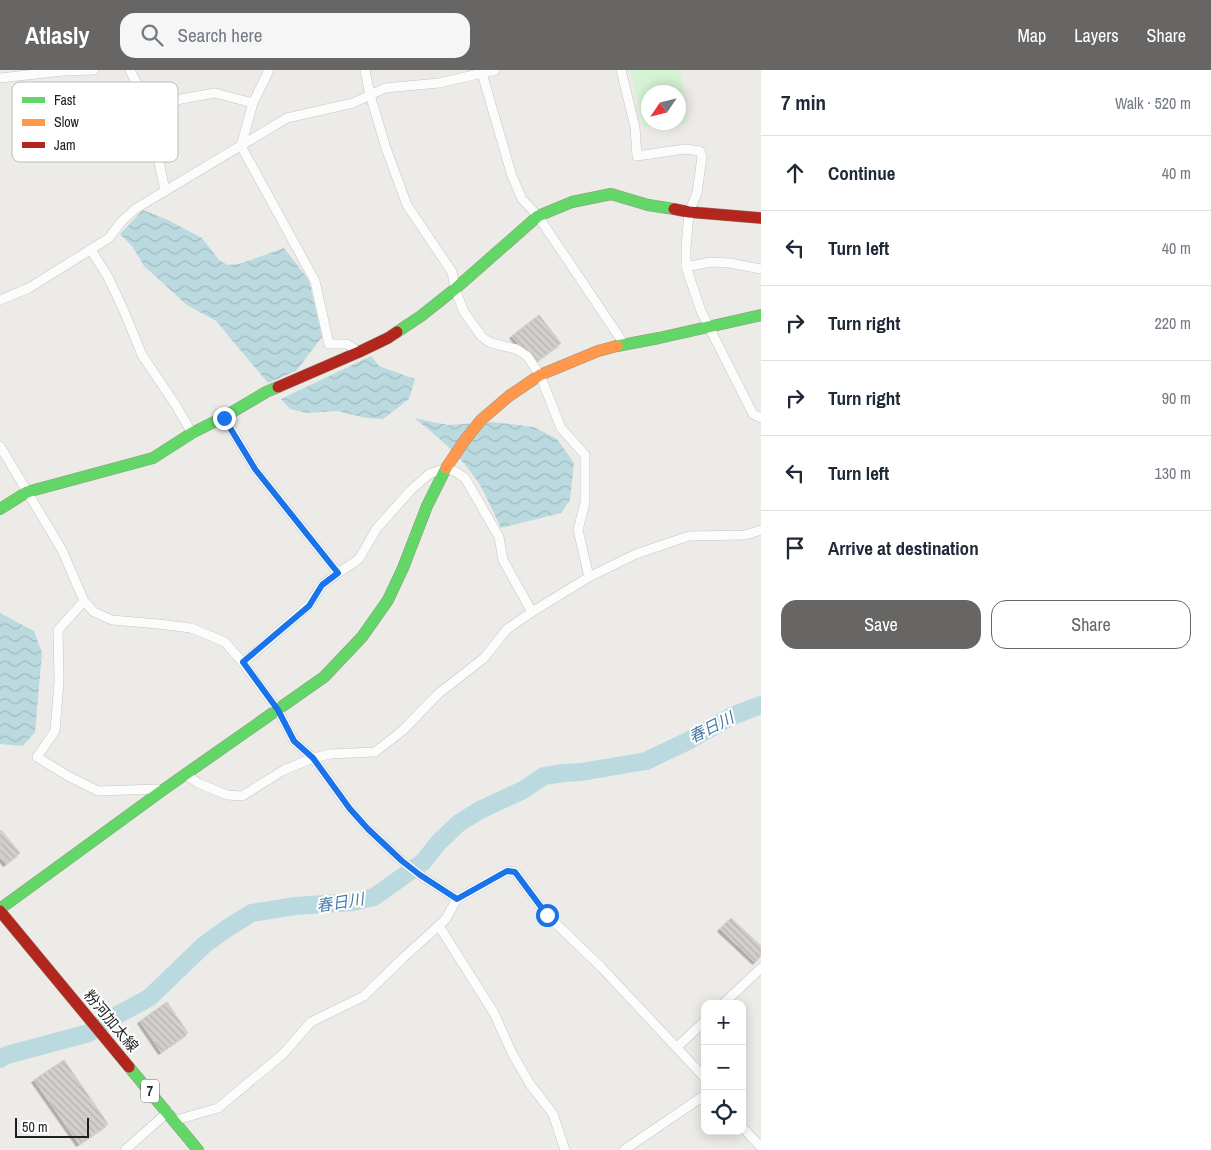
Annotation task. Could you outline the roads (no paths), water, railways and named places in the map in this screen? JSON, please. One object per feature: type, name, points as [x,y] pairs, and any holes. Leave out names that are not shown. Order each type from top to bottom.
[{"type":"street","points":[[0,78],[63,70],[94,70]]},
{"type":"street","points":[[130,70],[136,82]]},
{"type":"street","points":[[269,70],[253,103],[242,146],[315,281],[329,344],[347,344],[359,352]]},
{"type":"street","points":[[365,70],[370,95],[386,148],[407,205],[452,272],[455,289],[464,312],[482,337],[491,343],[516,349],[527,356],[540,375],[561,428],[585,455],[585,503],[578,530],[589,577]]},
{"type":"street","points":[[0,300],[29,288],[91,250],[109,238],[135,209],[287,118],[353,103],[385,88],[439,83],[481,71],[495,70]]},
{"type":"street","points":[[621,70],[635,127],[637,156],[685,148],[700,151],[702,157],[697,193],[689,212],[686,267],[701,311],[753,414],[761,418]]},
{"type":"street","points":[[481,71],[512,176],[522,199],[538,216],[624,344]]},
{"type":"street","points":[[178,100],[215,93],[253,103]]},
{"type":"street","points":[[159,162],[165,191]]},
{"type":"street","points":[[0,509],[27,492],[153,458],[192,433],[224,418],[266,392],[388,338],[421,316],[455,289],[538,216],[572,202],[611,194],[689,212],[761,218]]},
{"type":"street","points":[[91,250],[108,276],[142,355],[192,433]]},
{"type":"street","points":[[686,267],[710,262],[730,263],[761,269]]},
{"type":"street","points":[[0,910],[163,790],[324,677],[362,637],[388,600],[403,568],[427,506],[446,468],[465,440],[482,420],[509,396],[540,375],[598,351],[761,315]]},
{"type":"street","points":[[224,418],[255,469],[338,573]]},
{"type":"street","points":[[0,446],[62,550],[84,601],[94,612],[112,620],[191,628],[225,642],[243,662],[278,710],[294,741],[313,758],[350,809],[368,829],[402,861],[457,899]]},
{"type":"street","points":[[243,662],[309,606],[322,585],[359,559],[376,528],[412,490],[429,474],[446,468],[465,478],[499,537],[503,560],[532,612]]},
{"type":"street","points":[[186,775],[198,783],[227,796],[242,796],[284,770],[313,758],[330,754],[375,752],[402,731],[438,694],[484,658],[507,628],[589,577],[636,554],[690,536],[745,535],[761,530]]},
{"type":"street","points":[[84,601],[58,630],[59,681],[55,732],[37,757],[68,776],[98,791],[163,790]]},
{"type":"street","points":[[125,1150],[170,1116],[218,1108],[282,1054],[310,1022],[364,996],[445,920],[457,899],[507,871],[515,872],[547,915],[602,968],[701,1074]]},
{"type":"street","name":"粉河加太線","points":[[0,910],[198,1150]]},
{"type":"street","points":[[439,926],[494,1014],[512,1053],[530,1084],[553,1114],[564,1150]]},
{"type":"street","points":[[727,1000],[761,968]]},
{"type":"street","points":[[677,1047],[701,1025]]},
{"type":"street","points":[[624,1150],[701,1098]]},
{"type":"street","points":[[746,1131],[761,1147]]},
{"type":"water","points":[[143,210],[168,220],[202,238],[219,260],[228,265],[239,264],[284,248],[309,280],[322,337],[296,371],[268,383],[216,321],[187,305],[144,266],[132,246],[120,234]]},
{"type":"water","points":[[371,356],[379,366],[415,379],[409,399],[383,419],[366,418],[337,411],[307,413],[290,409],[281,399]]},
{"type":"water","points":[[414,418],[448,425],[494,422],[534,427],[557,439],[574,463],[570,500],[561,513],[501,528],[483,491],[470,470],[448,446]]},
{"type":"water","points":[[0,613],[34,631],[42,653],[35,732],[23,746],[0,744]]},
{"type":"waterway","name":"春日川","points":[[0,1059],[7,1055],[89,1033],[104,1022],[149,998],[204,945],[252,913],[295,906],[353,902],[374,897],[423,862],[439,842],[459,823],[480,810],[523,790],[544,776],[646,761],[688,741],[732,716],[761,705]]}]
